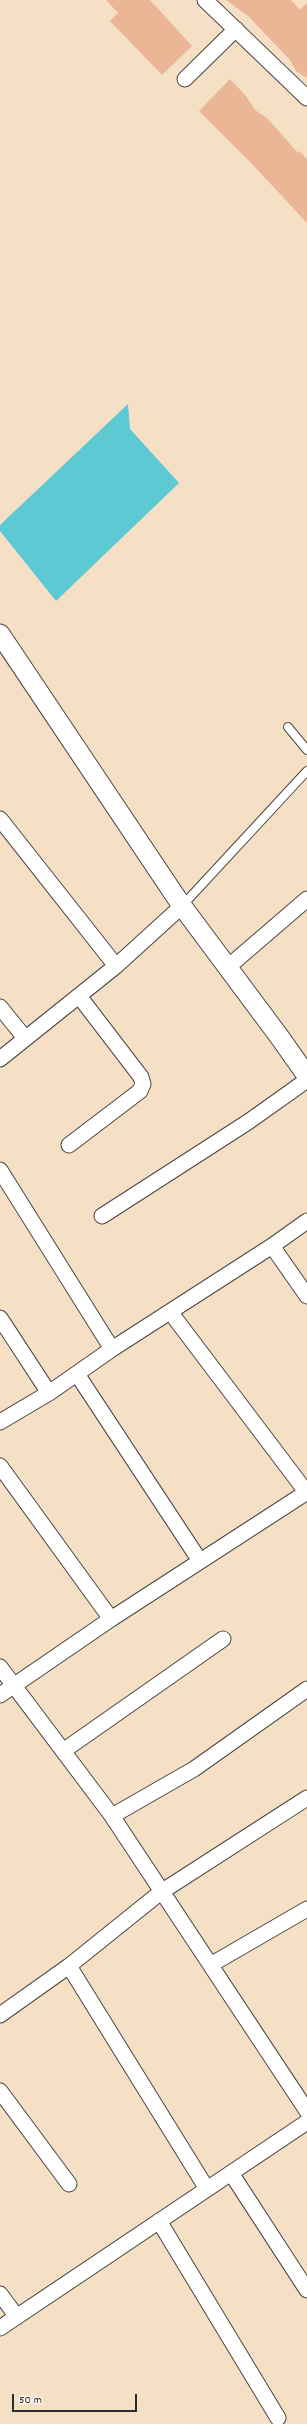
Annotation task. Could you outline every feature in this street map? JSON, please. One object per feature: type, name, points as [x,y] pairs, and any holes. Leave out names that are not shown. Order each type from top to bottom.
[{"type":"street","points":[[205,0],[307,98]]},
{"type":"street","points":[[184,79],[236,29]]},
{"type":"street","points":[[0,634],[182,906],[307,1076]]},
{"type":"street","points":[[0,820],[116,966]]},
{"type":"street","points":[[228,967],[307,899]]},
{"type":"street","points":[[0,1059],[116,966],[182,906]]},
{"type":"street","points":[[69,1145],[140,1091],[143,1084],[141,1077],[79,996]]},
{"type":"street","points":[[0,1007],[25,1038]]},
{"type":"street","points":[[102,1216],[248,1122],[307,1080]]},
{"type":"street","points":[[0,1170],[112,1349]]},
{"type":"street","points":[[0,1422],[48,1393],[112,1349],[272,1246],[307,1221]]},
{"type":"street","points":[[272,1246],[307,1296]]},
{"type":"street","points":[[0,1695],[111,1619],[307,1492],[171,1312]]},
{"type":"street","points":[[0,1318],[48,1393]]},
{"type":"street","points":[[77,1374],[200,1561]]},
{"type":"street","points":[[0,1466],[111,1619]]},
{"type":"street","points":[[63,1751],[223,1639]]},
{"type":"street","points":[[0,1668],[112,1816],[161,1892],[212,1964],[307,2112]]},
{"type":"street","points":[[112,1816],[194,1769],[307,1689]]},
{"type":"street","points":[[0,2015],[69,1966],[161,1892],[307,1798]]},
{"type":"street","points":[[212,1964],[306,1910]]},
{"type":"street","points":[[69,1966],[207,2190]]},
{"type":"street","points":[[0,2091],[69,2184]]},
{"type":"street","points":[[0,2328],[307,2122]]},
{"type":"street","points":[[231,2173],[307,2290]]},
{"type":"street","points":[[159,2221],[278,2418]]},
{"type":"street","points":[[0,2294],[17,2317]]},
{"type":"lane","points":[[288,727],[307,750]]},
{"type":"lane","points":[[182,906],[307,771]]},
{"type":"water","points":[[128,404],[130,429],[179,483],[56,601],[0,531],[0,525]]},
{"type":"building","points":[[106,0],[150,0],[192,46],[162,75],[110,21],[118,13]]},
{"type":"building","points":[[226,0],[291,0],[300,10],[307,3],[307,78],[296,71],[290,60],[248,16]]},
{"type":"building","points":[[230,79],[246,96],[255,110],[267,118],[298,153],[299,151],[307,159],[307,223],[253,165],[199,111]]}]
